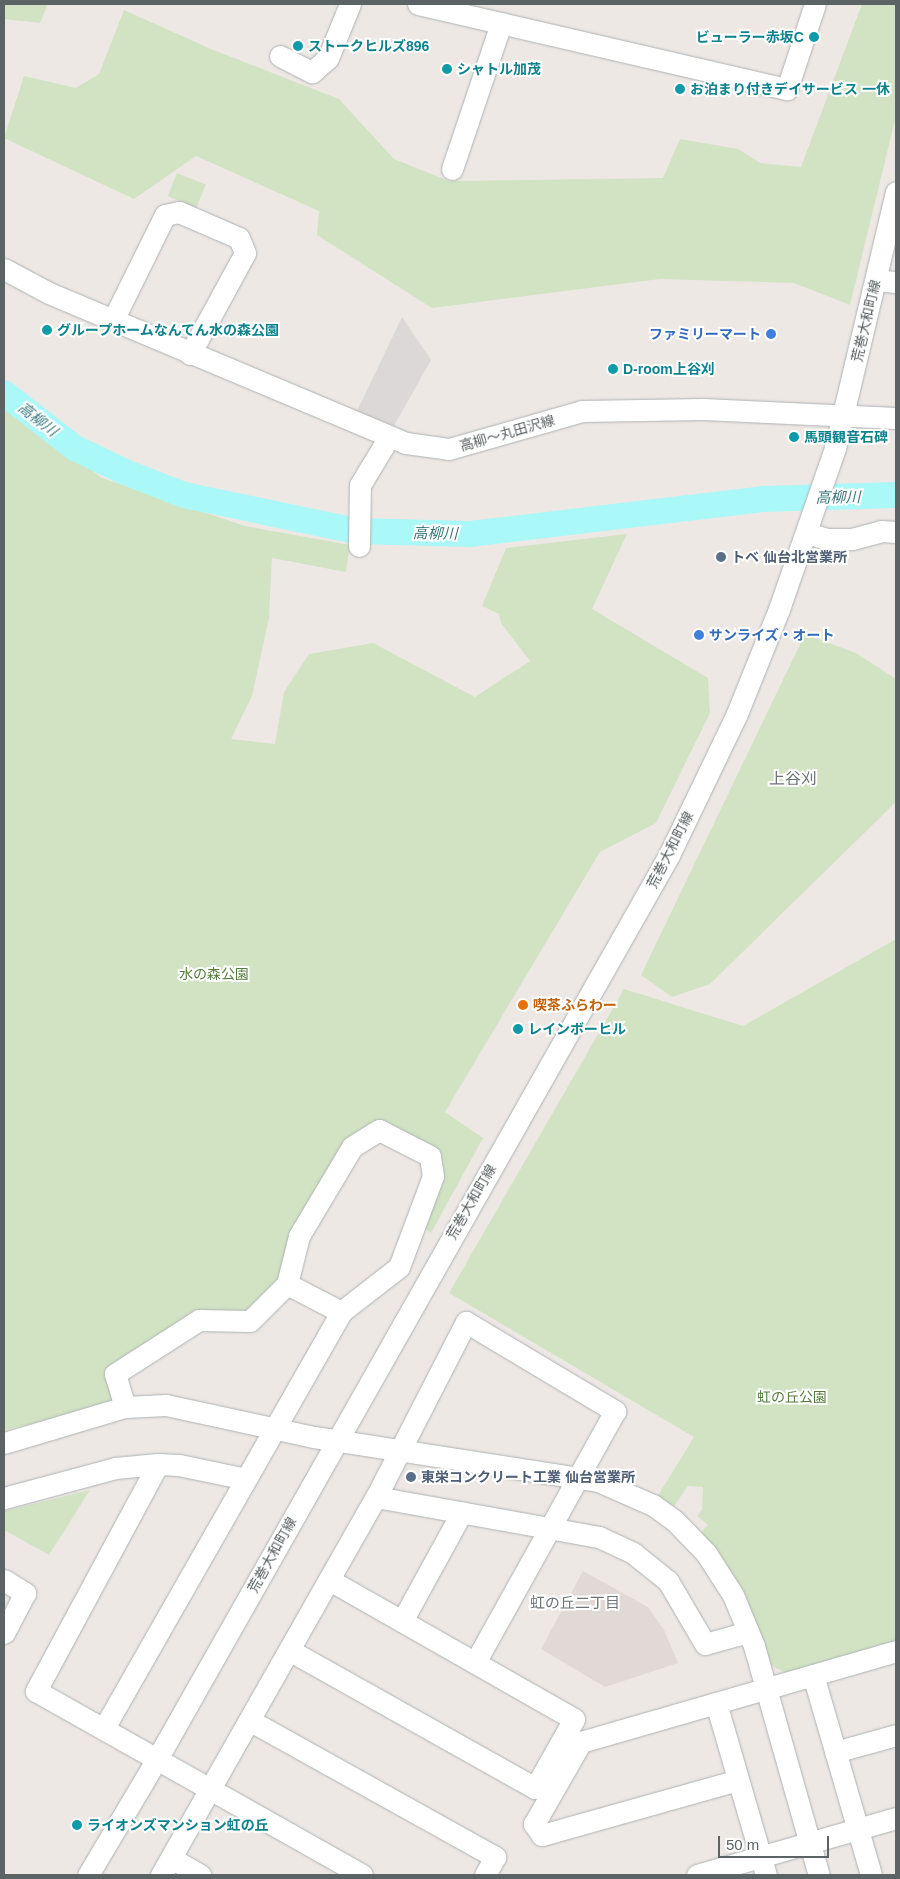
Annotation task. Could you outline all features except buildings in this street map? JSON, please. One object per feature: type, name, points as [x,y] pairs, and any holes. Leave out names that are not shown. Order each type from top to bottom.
[{"type":"street","points":[[280,56],[312,72],[328,58],[350,4]]},
{"type":"street","points":[[418,4],[493,16],[787,89],[811,5]]},
{"type":"street","points":[[452,169],[493,16]]},
{"type":"street","name":"荒巻大和町線","points":[[88,1875],[157,1759],[669,855],[736,716],[815,510],[886,281],[896,192]]},
{"type":"street","points":[[113,320],[165,215],[179,212],[238,238],[245,254],[190,354]]},
{"type":"street","name":"高柳～丸田沢線","points":[[4,269],[48,293],[406,443],[448,450],[582,411],[703,409],[896,418]]},
{"type":"street","points":[[359,546],[360,486],[389,437]]},
{"type":"street","points":[[806,533],[827,539],[852,540],[881,531],[896,532]]},
{"type":"street","points":[[104,1728],[246,1479],[277,1429],[341,1312],[399,1267],[433,1176],[430,1156],[379,1130],[352,1147],[300,1236],[287,1284],[250,1321],[199,1320],[115,1374],[125,1407]]},
{"type":"street","points":[[287,1284],[341,1312]]},
{"type":"street","points":[[201,1875],[166,1867],[376,1497],[466,1322],[615,1410],[552,1529],[475,1662]]},
{"type":"street","points":[[4,1443],[125,1407],[166,1404],[277,1429],[337,1440],[611,1485],[653,1505],[674,1520],[721,1574],[748,1632],[766,1688],[819,1875]]},
{"type":"street","points":[[4,1498],[116,1468],[158,1464],[179,1465],[246,1479]]},
{"type":"street","points":[[158,1464],[36,1691],[362,1875]]},
{"type":"street","points":[[376,1497],[599,1537],[633,1554],[668,1582],[705,1644],[748,1632]]},
{"type":"street","points":[[402,1621],[462,1512]]},
{"type":"street","points":[[4,1580],[25,1593],[4,1633]]},
{"type":"street","points":[[289,1650],[535,1788],[574,1719],[329,1580]]},
{"type":"street","points":[[738,1780],[542,1835],[534,1824],[581,1742],[896,1651]]},
{"type":"street","points":[[813,1675],[870,1875]]},
{"type":"street","points":[[716,1703],[763,1866]]},
{"type":"street","points":[[249,1720],[495,1858],[485,1875]]},
{"type":"street","points":[[835,1752],[896,1735]]},
{"type":"street","points":[[697,1875],[763,1866],[810,1843],[896,1818]]},
{"type":"shaded area","points":[[402,317],[431,360],[394,426],[357,411]]},
{"type":"shaded area","points":[[583,1571],[648,1607],[664,1630],[678,1663],[605,1687],[541,1649]]},
{"type":"green space","points":[[4,4],[48,4],[40,23],[4,19]]},
{"type":"green space","points":[[862,4],[896,4],[896,116],[850,305],[794,283],[660,279],[432,308],[317,235],[319,211],[196,156],[134,199],[4,138],[24,76],[76,88],[99,74],[124,10],[211,49],[339,99],[394,159],[449,181],[663,178],[680,139],[738,149],[760,163],[801,167]]},
{"type":"green space","points":[[177,173],[206,185],[196,208],[168,196]]},
{"type":"green space","name":"水の森公園","points":[[4,404],[102,478],[245,526],[350,545],[346,572],[272,558],[269,618],[252,696],[231,739],[275,744],[284,692],[309,654],[373,643],[475,697],[530,661],[501,623],[499,614],[482,606],[506,548],[627,534],[592,609],[708,678],[710,713],[656,823],[600,852],[445,1112],[483,1138],[431,1233],[424,1228],[444,1170],[441,1155],[382,1120],[347,1143],[281,1277],[248,1314],[194,1310],[109,1372],[116,1397],[111,1405],[4,1430]]},
{"type":"green space","points":[[805,634],[856,653],[896,679],[896,802],[710,984],[672,997],[641,975]]},
{"type":"green space","name":"虹の丘公園","points":[[896,939],[896,1644],[788,1674],[769,1664],[744,1592],[720,1554],[701,1532],[708,1525],[697,1516],[702,1510],[703,1487],[688,1486],[674,1506],[657,1497],[694,1437],[449,1293],[624,989],[743,1026]]},
{"type":"green space","points":[[90,1490],[49,1555],[4,1530],[4,1511]]},
{"type":"waterway","name":"高柳川","points":[[4,393],[75,448],[125,472],[184,495],[357,531],[470,534],[763,499],[896,495]]},
{"type":"place","name":"ビューラー赤坂C","points":[[814,37]]},
{"type":"place","name":"ストークヒルズ896","points":[[298,46]]},
{"type":"place","name":"シャトル加茂","points":[[447,69]]},
{"type":"place","name":"お泊まり付きデイサービス 一休","points":[[680,89]]},
{"type":"place","name":"グループホームなんてん水の森公園","points":[[47,330]]},
{"type":"place","name":"ファミリーマート","points":[[771,334]]},
{"type":"place","name":"D-room上谷刈","points":[[613,369]]},
{"type":"place","name":"馬頭観音石碑","points":[[794,437]]},
{"type":"place","name":"トベ 仙台北営業所","points":[[721,557]]},
{"type":"place","name":"サンライズ・オート","points":[[699,635]]},
{"type":"place","name":"喫茶ふらわー","points":[[523,1005]]},
{"type":"place","name":"レインボーヒル","points":[[518,1029]]},
{"type":"place","name":"東栄コンクリート工業 仙台営業所","points":[[411,1477]]},
{"type":"place","name":"ライオンズマンション虹の丘","points":[[77,1825]]},
{"type":"district","name":"上谷刈","points":[[793,779]]},
{"type":"district","name":"虹の丘二丁目","points":[[575,1603]]}]
